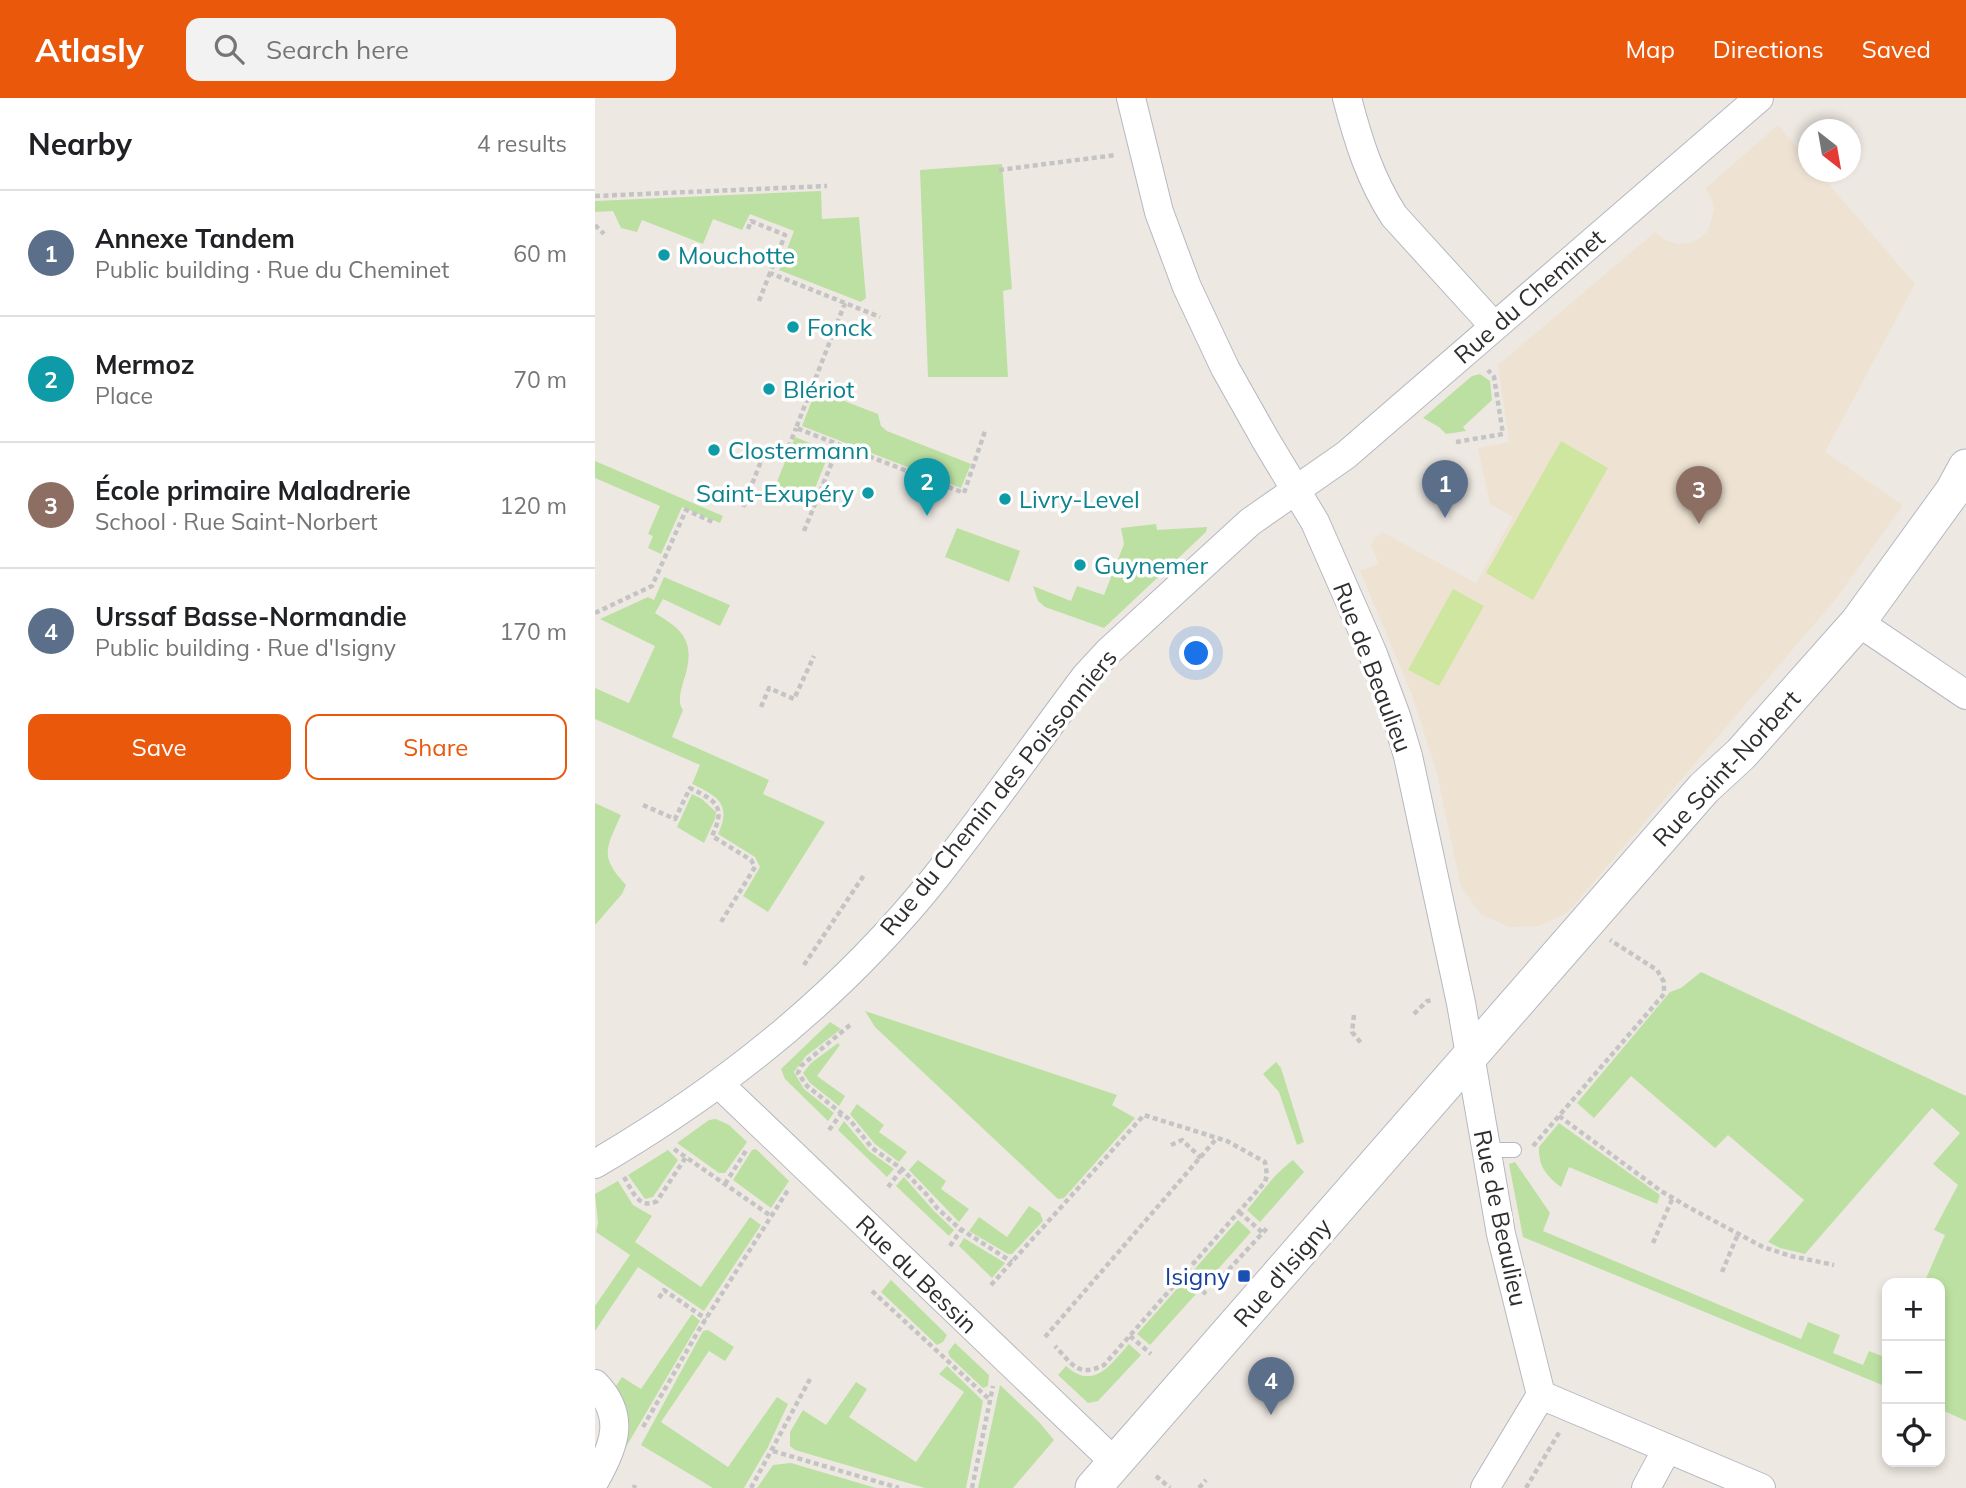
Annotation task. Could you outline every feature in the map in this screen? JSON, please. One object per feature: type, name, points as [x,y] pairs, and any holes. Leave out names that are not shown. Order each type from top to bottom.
[{"type":"street","name":"Rue de Beaulieu","points":[[1131,98],[1159,212],[1183,277],[1225,368],[1315,522],[1373,654],[1408,757],[1461,1003],[1501,1234],[1541,1395]]},
{"type":"street","points":[[1347,98],[1367,164],[1382,198],[1394,216],[1494,326]]},
{"type":"street","name":"Rue du Cheminet","points":[[1295,489],[1346,455],[1759,98]]},
{"type":"street","name":"Rue Saint-Norbert","points":[[1470,1056],[1704,788],[1741,754],[1859,622],[1945,502],[1966,467]]},
{"type":"street","name":"Rue du Chemin des Poissonniers","points":[[595,1164],[719,1084],[843,979],[935,878],[1085,677],[1109,651],[1250,522],[1295,489]]},
{"type":"street","points":[[1859,622],[1966,695]]},
{"type":"street","name":"Rue d'Isigny","points":[[1103,1477],[1470,1056]]},
{"type":"street","name":"Rue du Bessin","points":[[719,1084],[1104,1452],[1103,1477]]},
{"type":"street","points":[[595,1384],[603,1392],[612,1409],[616,1430],[595,1480]]},
{"type":"street","points":[[1485,1488],[1541,1395],[1761,1488]]},
{"type":"street","points":[[1646,1488],[1667,1449]]},
{"type":"lane","points":[[1485,1150],[1519,1153]]},
{"type":"path","points":[[999,170],[1127,153]]},
{"type":"path","points":[[595,197],[827,186]]},
{"type":"path","points":[[748,229],[751,221],[785,235],[759,301]]},
{"type":"path","points":[[595,225],[604,233]]},
{"type":"path","points":[[770,273],[880,317]]},
{"type":"path","points":[[743,507],[765,452],[784,459],[845,303]]},
{"type":"path","points":[[1456,442],[1503,434],[1494,377],[1488,369]]},
{"type":"path","points":[[796,428],[964,493],[985,432]]},
{"type":"path","points":[[804,531],[839,445]]},
{"type":"path","points":[[595,613],[652,586],[686,510],[713,522]]},
{"type":"path","points":[[761,707],[769,688],[794,699],[814,656]]},
{"type":"path","points":[[643,805],[675,819],[690,788],[715,803],[720,811],[712,836],[751,860],[755,867],[722,922]]},
{"type":"path","points":[[803,965],[864,875]]},
{"type":"path","points":[[1519,1153],[1559,1116],[1664,993],[1664,982],[1657,970],[1609,940]]},
{"type":"path","points":[[1414,1014],[1427,1001],[1444,999]]},
{"type":"path","points":[[1354,1015],[1352,1032],[1361,1044]]},
{"type":"path","points":[[850,1025],[809,1059],[799,1073],[807,1086],[857,1127],[872,1148],[902,1169],[961,1230],[1012,1262]]},
{"type":"path","points":[[829,1130],[841,1114]]},
{"type":"path","points":[[991,1285],[1144,1115],[1217,1138],[1265,1162],[1265,1182],[1104,1366],[1090,1372],[1077,1369],[1055,1346]]},
{"type":"path","points":[[1559,1116],[1672,1197],[1738,1234],[1763,1247],[1834,1265]]},
{"type":"path","points":[[1045,1337],[1217,1138]]},
{"type":"path","points":[[1171,1145],[1182,1140],[1201,1158]]},
{"type":"path","points":[[725,1184],[753,1141]]},
{"type":"path","points":[[668,1144],[771,1216]]},
{"type":"path","points":[[622,1174],[638,1201],[651,1204],[657,1201],[686,1157]]},
{"type":"path","points":[[888,1187],[902,1169]]},
{"type":"path","points":[[641,1430],[706,1319],[794,1180]]},
{"type":"path","points":[[1653,1243],[1672,1197]]},
{"type":"path","points":[[1239,1212],[1263,1233]]},
{"type":"path","points":[[1223,1276],[1267,1228]]},
{"type":"path","points":[[950,1247],[961,1230]]},
{"type":"path","points":[[1721,1272],[1738,1234]]},
{"type":"path","points":[[1184,1274],[1206,1294]]},
{"type":"path","points":[[659,1298],[664,1290],[706,1319]]},
{"type":"path","points":[[872,1291],[990,1400]]},
{"type":"path","points":[[1130,1336],[1151,1354]]},
{"type":"path","points":[[972,1488],[995,1375]]},
{"type":"path","points":[[751,1488],[810,1379]]},
{"type":"path","points":[[1526,1488],[1561,1429]]},
{"type":"path","points":[[773,1451],[899,1488]]},
{"type":"path","points":[[1156,1475],[1171,1488]]},
{"type":"shaded area","points":[[1778,125],[1798,149],[1798,182],[1827,182],[1915,284],[1825,452],[1903,505],[1836,599],[1567,913],[1539,926],[1510,927],[1481,914],[1461,887],[1436,770],[1411,692],[1360,571],[1379,564],[1371,545],[1382,532],[1476,583],[1513,517],[1490,504],[1478,448],[1509,442],[1498,365],[1655,232],[1665,240],[1677,244],[1700,238],[1708,231],[1714,210],[1706,188]]},
{"type":"green space","points":[[1002,164],[1012,289],[1003,291],[1008,377],[928,377],[920,170]]},
{"type":"green space","points":[[821,191],[822,219],[859,217],[866,298],[861,302],[779,270],[794,231],[750,214],[742,230],[713,219],[703,244],[642,220],[637,232],[621,228],[613,211],[595,212],[595,201]]},
{"type":"green space","points":[[1480,374],[1490,381],[1492,400],[1463,427],[1466,431],[1446,434],[1423,418],[1472,376]]},
{"type":"green space","points":[[816,390],[878,414],[881,426],[887,431],[971,464],[961,488],[802,426]]},
{"type":"green space","points":[[795,437],[830,451],[809,503],[774,489]]},
{"type":"green space","points":[[1561,441],[1608,468],[1533,600],[1486,573]]},
{"type":"green space","points":[[595,461],[723,516],[720,523],[682,507],[661,554],[648,548],[653,536],[648,534],[660,506],[595,478]]},
{"type":"green space","points":[[1156,524],[1157,530],[1207,527],[1206,532],[1104,628],[1045,607],[1038,601],[1033,586],[1071,601],[1077,586],[1104,595],[1124,544],[1121,528]]},
{"type":"green space","points":[[957,528],[1020,551],[1009,582],[945,557]]},
{"type":"green space","points":[[664,577],[730,605],[720,626],[663,599],[655,613],[680,631],[688,649],[687,669],[680,696],[683,710],[672,737],[769,780],[763,794],[825,822],[768,912],[743,896],[760,867],[755,857],[718,834],[723,816],[720,803],[715,797],[692,784],[700,765],[595,719],[595,688],[629,703],[655,646],[600,619],[648,597],[654,600]]},
{"type":"green space","points":[[1453,589],[1484,606],[1439,686],[1408,670]]},
{"type":"green space","points":[[692,794],[716,812],[704,843],[677,827]]},
{"type":"green space","points":[[595,803],[621,815],[608,852],[612,867],[626,885],[622,894],[595,925]]},
{"type":"green space","points":[[1701,972],[1966,1096],[1966,1421],[1945,1411],[1945,1278],[1926,1278],[1945,1235],[1934,1230],[1958,1185],[1933,1164],[1960,1133],[1932,1108],[1805,1254],[1768,1242],[1804,1200],[1728,1135],[1715,1148],[1631,1076],[1594,1118],[1577,1103],[1670,992],[1681,988]]},
{"type":"green space","points":[[865,1011],[1117,1095],[1112,1105],[1135,1118],[1064,1198],[1058,1199],[875,1027]]},
{"type":"green space","points":[[830,1022],[841,1029],[806,1056],[794,1072],[804,1089],[834,1113],[828,1121],[785,1079],[781,1069]]},
{"type":"green space","points":[[838,1043],[840,1045],[817,1076],[845,1096],[839,1106],[810,1083],[803,1073],[811,1063]]},
{"type":"green space","points":[[1276,1062],[1281,1068],[1304,1142],[1297,1145],[1279,1092],[1263,1074]]},
{"type":"green space","points":[[857,1104],[884,1125],[879,1132],[907,1152],[899,1162],[875,1144],[850,1114]]},
{"type":"green space","points":[[716,1119],[729,1125],[747,1142],[725,1173],[719,1173],[677,1143],[709,1120]]},
{"type":"green space","points":[[844,1121],[869,1151],[894,1169],[887,1177],[838,1130]]},
{"type":"green space","points":[[1559,1123],[1660,1195],[1657,1204],[1569,1167],[1561,1187],[1556,1183],[1542,1165],[1539,1147]]},
{"type":"green space","points":[[756,1149],[789,1181],[771,1208],[733,1180],[752,1150]]},
{"type":"green space","points":[[668,1150],[678,1160],[653,1197],[645,1199],[628,1175]]},
{"type":"green space","points":[[918,1160],[946,1181],[941,1189],[969,1209],[959,1222],[909,1170]]},
{"type":"green space","points":[[1293,1160],[1304,1172],[1260,1222],[1247,1210],[1274,1177]]},
{"type":"green space","points":[[1515,1162],[1550,1213],[1543,1231],[1801,1339],[1808,1322],[1840,1335],[1833,1353],[1863,1365],[1869,1351],[1882,1356],[1882,1385],[1523,1237],[1509,1164]]},
{"type":"green space","points":[[904,1177],[954,1230],[949,1236],[896,1186]]},
{"type":"green space","points":[[618,1181],[633,1205],[652,1216],[635,1242],[701,1287],[750,1217],[761,1225],[704,1311],[638,1267],[595,1331],[595,1306],[630,1255],[596,1232],[598,1223],[595,1194]]},
{"type":"green space","points":[[1029,1206],[1040,1213],[1043,1221],[1012,1254],[969,1231],[979,1217],[1007,1237]]},
{"type":"green space","points":[[1238,1220],[1251,1232],[1205,1284],[1192,1272]]},
{"type":"green space","points":[[964,1238],[1005,1263],[992,1278],[959,1246]]},
{"type":"green space","points":[[891,1280],[947,1335],[943,1342],[937,1345],[881,1292]]},
{"type":"green space","points":[[1183,1282],[1196,1294],[1150,1345],[1137,1334]]},
{"type":"green space","points":[[692,1314],[700,1321],[621,1453],[614,1389],[622,1377],[641,1389]]},
{"type":"green space","points":[[708,1330],[734,1347],[725,1361],[709,1351],[661,1422],[728,1467],[777,1397],[788,1404],[768,1447],[744,1488],[713,1488],[641,1445],[703,1331]]},
{"type":"green space","points":[[955,1343],[989,1375],[988,1386],[983,1388],[950,1357],[948,1352]]},
{"type":"green space","points":[[1129,1344],[1141,1355],[1098,1401],[1088,1403],[1058,1375],[1066,1366],[1076,1373],[1093,1376],[1108,1367]]},
{"type":"green space","points":[[947,1366],[983,1401],[966,1488],[925,1488],[795,1450],[790,1446],[790,1432],[803,1410],[826,1425],[856,1382],[867,1389],[849,1417],[916,1462],[964,1392],[939,1374]]},
{"type":"green space","points":[[1000,1385],[1054,1440],[1013,1488],[978,1488]]},
{"type":"green space","points":[[791,1463],[876,1488],[757,1488],[773,1465]]},
{"type":"place","name":"Mouchotte","points":[[664,255]]},
{"type":"place","name":"Fonck","points":[[793,327]]},
{"type":"place","name":"Blériot","points":[[769,389]]},
{"type":"place","name":"Clostermann","points":[[714,450]]},
{"type":"place","name":"Saint-Exupéry","points":[[868,493]]},
{"type":"place","name":"Livry-Level","points":[[1005,499]]},
{"type":"place","name":"Mermoz","points":[[927,516]]},
{"type":"place","name":"Annexe Tandem","points":[[1445,518]]},
{"type":"place","name":"École primaire Maladrerie","points":[[1699,524]]},
{"type":"place","name":"Guynemer","points":[[1080,565]]},
{"type":"place","name":"Isigny","points":[[1244,1276]]},
{"type":"place","name":"Urssaf Basse-Normandie","points":[[1271,1415]]}]
